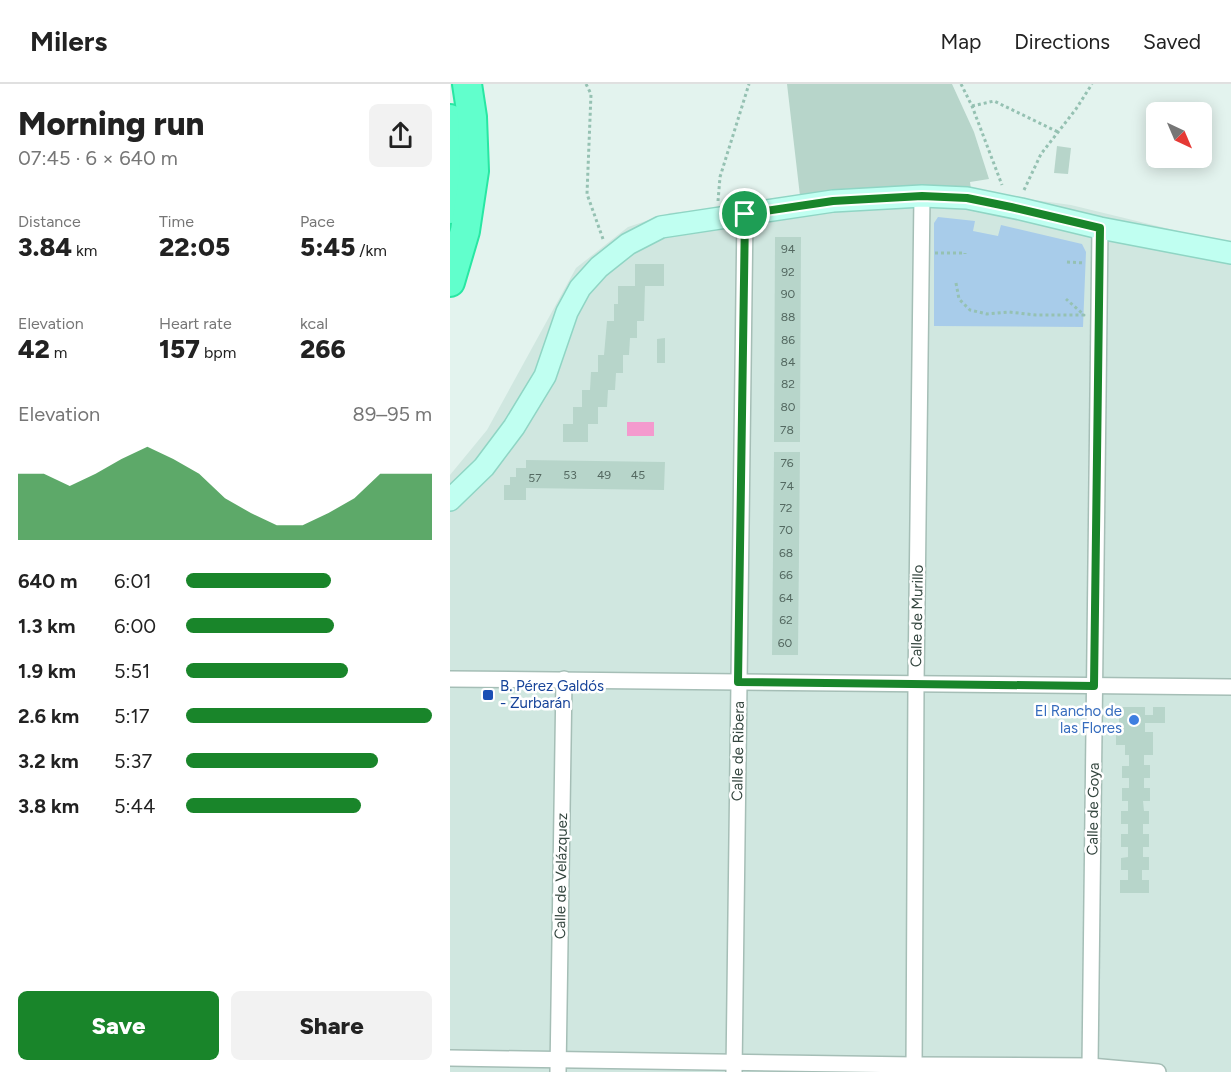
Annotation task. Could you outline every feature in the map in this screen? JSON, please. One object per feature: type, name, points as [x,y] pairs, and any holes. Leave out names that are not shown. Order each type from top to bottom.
[{"type":"highway","points":[[450,282],[465,231],[474,171],[472,117],[466,84]]},
{"type":"highway","points":[[450,119],[453,168],[450,209]]},
{"type":"street","points":[[450,500],[484,466],[514,427],[545,376],[567,312],[580,288],[599,267],[628,244],[661,227],[833,201],[922,196],[967,198],[1100,228],[1231,253]]},
{"type":"street","name":"Calle de Murillo","points":[[914,1069],[922,196]]},
{"type":"street","name":"Calle de Ribera","points":[[734,1067],[745,214]]},
{"type":"street","name":"Calle de Goya","points":[[1090,1066],[1100,228]]},
{"type":"street","points":[[450,679],[1231,687]]},
{"type":"street","name":"Calle de Velázquez","points":[[558,1066],[564,679]]},
{"type":"street","points":[[450,1058],[558,1066],[914,1069],[1033,1069],[1090,1066],[1158,1072]]},
{"type":"path","points":[[586,84],[591,94],[587,194],[610,258]]},
{"type":"path","points":[[716,218],[720,177],[749,84]]},
{"type":"path","points":[[961,84],[1016,208]]},
{"type":"path","points":[[1016,208],[1041,154],[1092,84]]},
{"type":"path","points":[[972,106],[994,101],[1058,132]]},
{"type":"path","points":[[921,253],[965,254]]},
{"type":"path","points":[[956,283],[959,299],[970,310],[987,314],[1010,312],[1036,315],[1084,315],[1066,299]]},
{"type":"shaded area","points":[[930,186],[1071,205],[1231,244],[1231,1072],[450,1072],[450,475],[487,430],[576,268],[628,227],[670,213]]},
{"type":"shaded area","points":[[938,217],[975,221],[973,231],[998,236],[1001,225],[1082,244],[1086,252],[1083,327],[934,326],[934,223]]},
{"type":"shaded area","points":[[627,422],[654,422],[654,436],[627,436]]},
{"type":"building","points":[[787,84],[952,84],[974,132],[989,179],[970,182],[971,189],[930,185],[800,196]]},
{"type":"building","points":[[1057,146],[1071,148],[1068,174],[1054,173]]},
{"type":"building","points":[[775,237],[801,237],[800,442],[774,442]]},
{"type":"building","points":[[635,264],[664,264],[664,286],[645,286],[644,321],[637,321],[637,338],[630,338],[629,355],[623,355],[623,373],[616,373],[615,390],[608,390],[607,407],[598,407],[598,424],[588,424],[588,442],[563,442],[563,424],[573,424],[573,407],[582,407],[582,390],[590,390],[591,372],[598,372],[598,355],[604,355],[607,321],[614,321],[614,304],[618,304],[618,286],[635,286]]},
{"type":"building","points":[[665,338],[665,363],[657,363],[657,339]]},
{"type":"building","points":[[774,452],[800,452],[798,655],[772,655]]},
{"type":"building","points":[[526,460],[665,462],[664,490],[526,488],[526,500],[504,500],[504,485],[510,485],[510,477],[516,477],[516,468],[526,468]]},
{"type":"building","points":[[1119,707],[1145,707],[1145,715],[1153,715],[1153,707],[1165,707],[1165,723],[1145,723],[1145,732],[1153,732],[1153,755],[1144,755],[1144,765],[1150,765],[1150,778],[1144,778],[1144,788],[1150,788],[1150,801],[1143,801],[1144,811],[1149,811],[1149,824],[1143,824],[1143,834],[1149,834],[1149,847],[1143,847],[1143,857],[1149,857],[1149,870],[1142,870],[1142,880],[1149,880],[1149,893],[1120,893],[1120,880],[1128,880],[1128,870],[1121,870],[1121,858],[1128,857],[1128,847],[1121,847],[1121,834],[1128,834],[1128,824],[1121,824],[1121,811],[1128,811],[1128,801],[1122,801],[1122,788],[1129,788],[1129,778],[1122,778],[1122,766],[1129,766],[1129,755],[1125,755],[1125,745],[1116,745],[1116,732],[1123,732],[1123,723],[1119,723]]},
{"type":"place","name":"B. Pérez Galdós - Zurbarán","points":[[488,695]]},
{"type":"place","name":"El Rancho de las Flores","points":[[1134,720]]},
{"type":"route","points":[[922,196],[967,198],[1100,228],[1094,686],[738,682],[745,214],[833,201],[922,196]]}]
